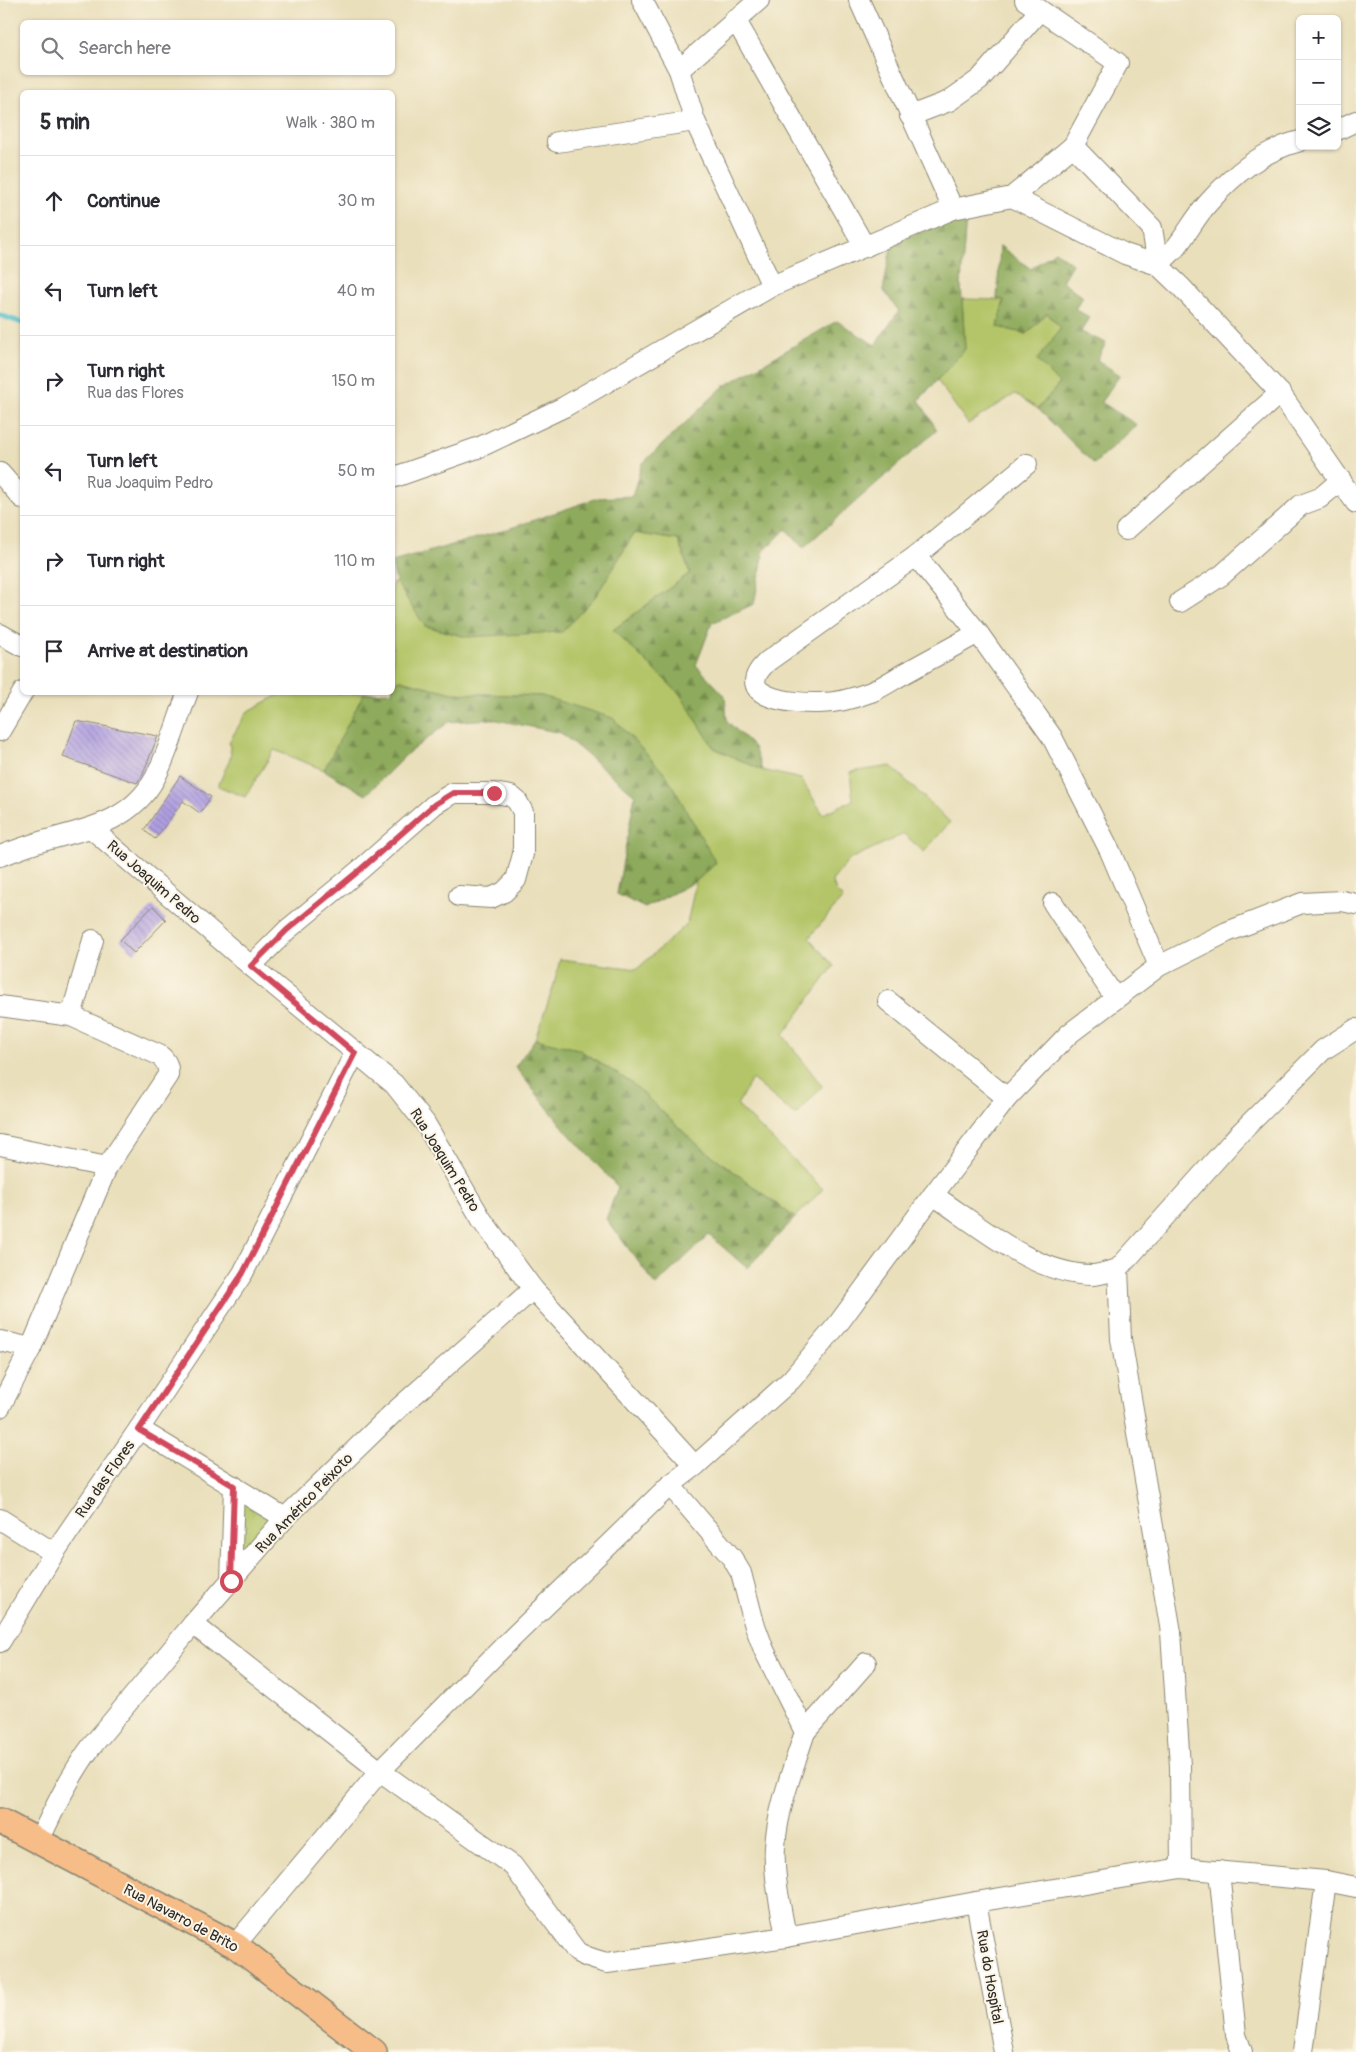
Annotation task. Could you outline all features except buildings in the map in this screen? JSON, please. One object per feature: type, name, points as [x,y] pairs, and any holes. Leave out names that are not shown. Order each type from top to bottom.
[{"type":"main road","name":"Rua Navarro de Brito","points":[[0,1821],[38,1843],[235,1945],[374,2052]]},
{"type":"street","points":[[642,0],[679,70],[695,121],[772,286]]},
{"type":"street","points":[[679,70],[735,19],[759,0]]},
{"type":"street","points":[[859,0],[952,209]]},
{"type":"street","points":[[395,477],[480,447],[564,407],[772,286],[952,209],[1012,197],[1073,146],[1118,63],[1032,5],[980,79],[949,101],[910,116]]},
{"type":"street","points":[[735,19],[864,247]]},
{"type":"street","points":[[1341,128],[1356,120]]},
{"type":"street","points":[[557,142],[695,121]]},
{"type":"street","points":[[1158,265],[1176,247],[1208,203],[1232,180],[1255,160],[1279,147],[1296,142]]},
{"type":"street","points":[[1073,146],[1152,228],[1158,265]]},
{"type":"street","points":[[1012,197],[1125,254],[1158,265],[1182,288],[1280,394],[1356,503]]},
{"type":"street","points":[[1126,530],[1280,394]]},
{"type":"street","points":[[978,633],[872,691],[843,700],[819,703],[778,700],[766,697],[759,691],[755,683],[756,674],[768,661],[916,556],[1027,464]]},
{"type":"street","points":[[0,473],[20,496]]},
{"type":"street","points":[[1180,602],[1222,575],[1301,505],[1320,498],[1341,480]]},
{"type":"street","points":[[916,556],[978,633],[1052,737],[1110,852],[1159,966]]},
{"type":"street","points":[[0,634],[20,645]]},
{"type":"street","points":[[0,731],[21,695]]},
{"type":"street","points":[[0,856],[41,842],[92,829],[126,812],[144,795],[155,778],[187,695]]},
{"type":"street","points":[[251,966],[287,930],[361,869],[435,804],[453,793],[494,793],[511,796],[523,812],[523,854],[516,880],[504,892],[491,898],[459,896]]},
{"type":"street","name":"Rua Joaquim Pedro","points":[[92,829],[251,966],[394,1084],[424,1123],[482,1220],[533,1289],[695,1466]]},
{"type":"street","points":[[235,1945],[380,1772],[506,1644],[670,1485],[695,1466],[791,1380],[838,1324],[1007,1098],[1069,1034],[1159,966],[1227,932],[1302,903],[1342,901],[1356,904]]},
{"type":"street","points":[[1053,903],[1115,998]]},
{"type":"street","points":[[71,1016],[93,940]]},
{"type":"street","points":[[888,1001],[1007,1098]]},
{"type":"street","points":[[0,1006],[71,1016],[159,1055],[167,1064],[168,1075],[107,1167],[31,1348],[0,1407]]},
{"type":"street","points":[[933,1195],[1024,1256],[1058,1270],[1094,1275],[1118,1268],[1238,1135],[1324,1050],[1356,1029]]},
{"type":"street","name":"Rua das Flores","points":[[0,1642],[54,1553],[139,1430],[243,1273],[355,1053]]},
{"type":"street","points":[[0,1146],[107,1167]]},
{"type":"street","points":[[1118,1268],[1121,1340],[1171,1632],[1180,1766],[1181,1868]]},
{"type":"street","name":"Rua Américo Peixoto","points":[[38,1843],[77,1766],[193,1624],[285,1518],[391,1415],[533,1289]]},
{"type":"street","points":[[0,1341],[31,1348]]},
{"type":"street","points":[[139,1430],[285,1518]]},
{"type":"street","points":[[670,1485],[732,1558],[741,1573],[754,1623],[764,1650],[805,1732]]},
{"type":"street","points":[[231,1581],[234,1486]]},
{"type":"street","points":[[0,1519],[54,1553]]},
{"type":"street","points":[[193,1624],[380,1772],[513,1866],[578,1952],[586,1957],[607,1963],[786,1937],[976,1902],[1181,1868],[1326,1881],[1356,1887]]},
{"type":"street","points":[[786,1937],[775,1876],[775,1847],[781,1810],[805,1732],[866,1664]]},
{"type":"street","points":[[1219,1871],[1236,2035],[1242,2052]]},
{"type":"street","points":[[1303,2052],[1326,1881]]},
{"type":"street","name":"Rua do Hospital","points":[[976,1902],[1004,2052]]},
{"type":"green space","points":[[966,217],[961,284],[965,349],[919,400],[937,430],[803,548],[786,529],[764,551],[754,604],[712,623],[696,665],[725,696],[727,721],[754,747],[762,770],[714,748],[680,694],[613,630],[690,573],[678,540],[634,533],[596,596],[562,632],[467,637],[425,626],[396,582],[395,561],[505,530],[598,498],[632,496],[642,464],[723,387],[837,321],[875,345],[899,311],[883,290],[892,242]]},
{"type":"green space","points":[[1000,246],[1031,269],[1055,251],[1072,264],[1062,281],[1083,297],[1075,309],[1089,317],[1081,332],[1106,343],[1097,360],[1120,375],[1101,402],[1137,425],[1094,464],[1038,409],[1059,384],[1037,360],[1061,328],[1047,313],[1027,334],[998,327],[1004,300],[997,299]]},
{"type":"green space","points":[[962,299],[1004,300],[998,327],[1027,334],[1047,313],[1061,328],[1038,359],[1059,384],[1038,409],[1015,394],[968,424],[937,380],[965,349]]},
{"type":"green space","points":[[634,533],[678,540],[690,573],[613,630],[680,694],[714,748],[762,770],[801,779],[823,814],[853,800],[850,772],[891,766],[950,822],[924,852],[904,834],[850,859],[832,881],[836,891],[843,898],[809,938],[834,966],[783,1035],[822,1086],[796,1116],[752,1079],[737,1105],[823,1189],[795,1218],[693,1141],[633,1084],[578,1049],[535,1039],[553,988],[560,959],[637,969],[687,924],[696,881],[716,863],[542,696],[453,693],[401,680],[395,682],[396,582],[425,626],[467,637],[596,596]]},
{"type":"green space","points":[[400,680],[453,693],[542,696],[613,718],[667,776],[716,863],[696,881],[645,908],[617,894],[635,795],[561,733],[492,719],[449,722],[408,753],[366,795],[324,770],[363,695],[395,695],[395,682]]},
{"type":"green space","points":[[278,695],[364,695],[324,770],[274,750],[245,797],[218,786],[231,756],[229,742],[247,712]]},
{"type":"green space","points":[[535,1039],[578,1049],[633,1084],[693,1141],[795,1218],[747,1268],[709,1235],[656,1285],[606,1219],[618,1187],[567,1132],[515,1067]]},
{"type":"green space","points":[[241,1496],[280,1519],[237,1560]]},
{"type":"waterway","points":[[0,315],[20,322]]},
{"type":"route","points":[[231,1581],[234,1486],[139,1430],[243,1273],[355,1053],[251,966],[287,930],[361,869],[435,804],[453,793],[494,793]]}]
